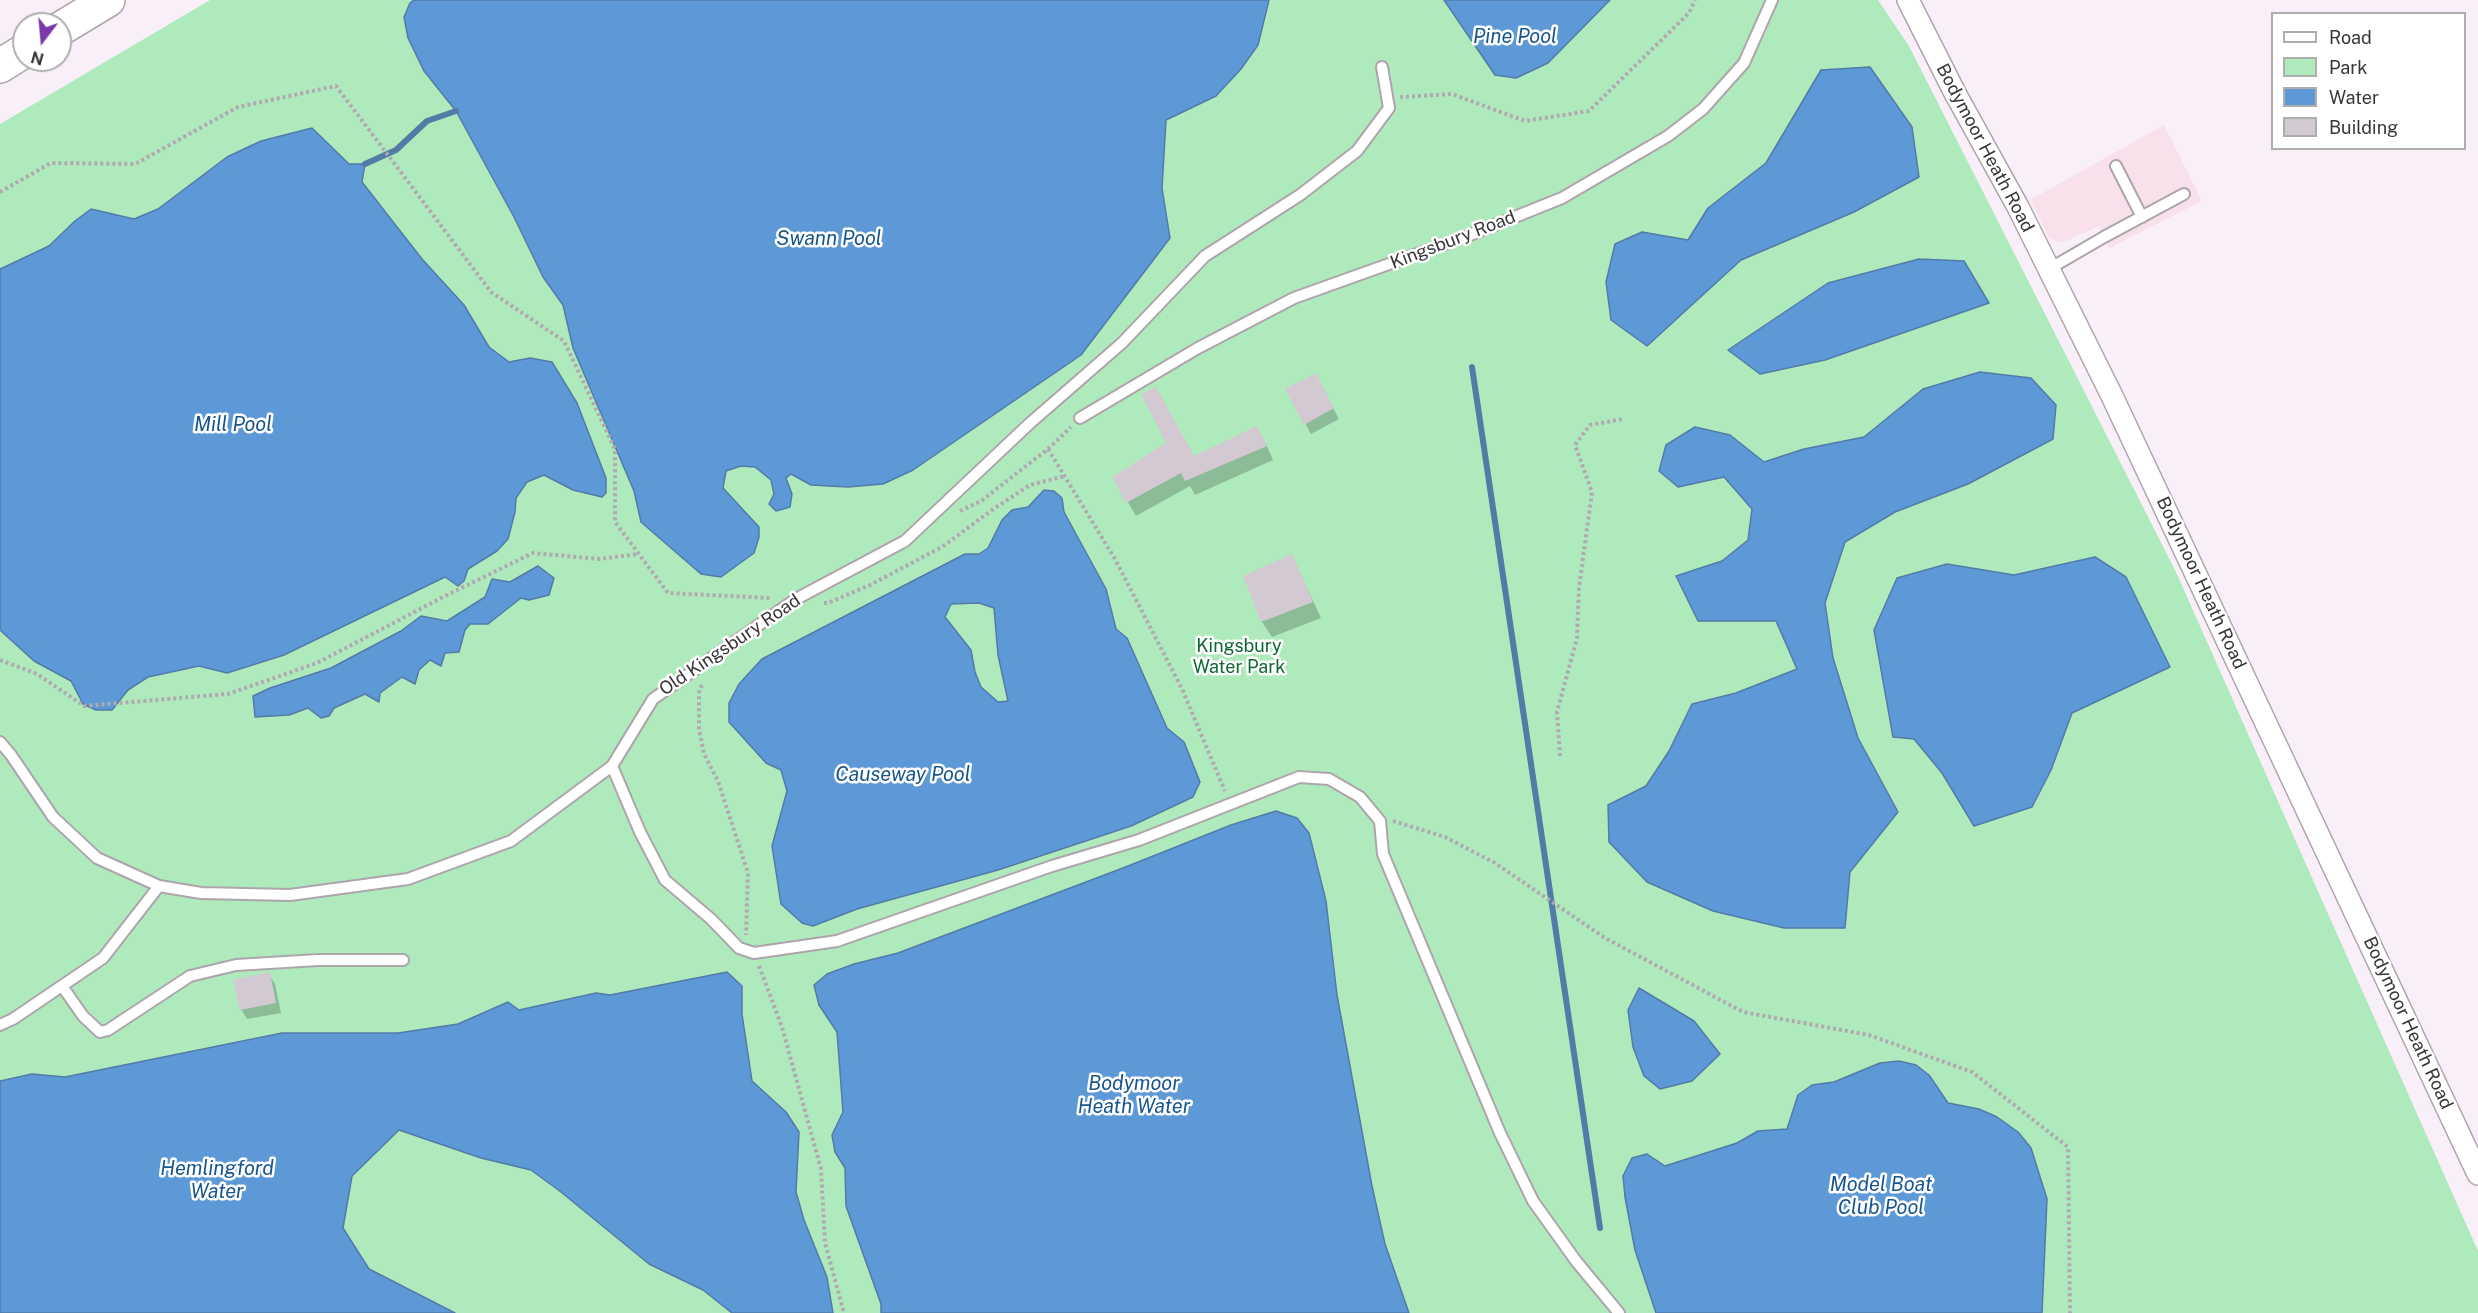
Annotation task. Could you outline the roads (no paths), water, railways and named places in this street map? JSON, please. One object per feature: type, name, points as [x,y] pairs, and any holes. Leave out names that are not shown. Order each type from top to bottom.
[{"type":"main road","points":[[72,22],[108,0]]},
{"type":"street","name":"Bodymoor Heath Road","points":[[1908,0],[2049,269],[2240,665],[2478,1174]]},
{"type":"lane","name":"Kingsbury Road","points":[[1080,418],[1198,348],[1293,298],[1470,235],[1562,198],[1668,136],[1702,109],[1744,63],[1772,0]]},
{"type":"lane","name":"Old Kingsbury Road","points":[[0,742],[53,817],[97,858],[159,886],[201,893],[290,895],[408,879],[511,841],[612,766],[653,699],[796,599],[905,541],[1029,424],[1122,343],[1205,256],[1300,195],[1357,151],[1389,108],[1382,66]]},
{"type":"lane","points":[[2116,166],[2142,217]]},
{"type":"lane","points":[[2049,269],[2184,194]]},
{"type":"lane","points":[[612,766],[640,832],[665,880],[711,919],[739,948],[754,953],[837,941],[1052,866],[1139,840],[1299,777],[1329,779],[1360,797],[1380,821],[1383,854],[1500,1133],[1533,1202],[1576,1261],[1619,1313]]},
{"type":"lane","points":[[0,1025],[103,958],[159,886]]},
{"type":"lane","points":[[62,986],[82,1016],[100,1032],[108,1030],[190,976],[236,965],[318,960],[403,960]]},
{"type":"water","name":"Swann Pool","points":[[414,0],[1269,0],[1258,45],[1241,69],[1216,96],[1166,120],[1162,188],[1170,238],[1081,355],[913,470],[883,484],[848,487],[811,485],[791,474],[786,478],[792,494],[790,507],[776,511],[769,504],[774,494],[771,480],[755,467],[741,466],[726,471],[723,488],[759,527],[759,537],[754,553],[721,577],[701,574],[641,522],[634,491],[573,348],[563,305],[543,277],[514,217],[456,111],[424,71],[408,38],[404,17],[410,3]]},
{"type":"water","name":"Pine Pool","points":[[1444,0],[1610,0],[1548,63],[1516,78],[1495,75]]},
{"type":"water","points":[[1870,67],[1912,127],[1919,177],[1854,212],[1741,260],[1647,346],[1611,320],[1606,282],[1615,244],[1642,232],[1688,240],[1708,208],[1766,163],[1821,70]]},
{"type":"water","name":"Mill Pool","points":[[312,128],[349,164],[365,164],[362,182],[422,259],[464,305],[489,347],[509,362],[530,358],[552,362],[577,403],[606,478],[606,493],[602,497],[573,490],[544,475],[527,482],[516,498],[508,539],[497,551],[468,569],[464,581],[458,586],[445,577],[284,655],[227,673],[199,666],[148,677],[128,690],[112,710],[96,710],[83,704],[71,681],[34,661],[0,630],[0,269],[49,246],[91,209],[134,219],[158,209],[227,157],[261,141]]},
{"type":"water","points":[[1919,259],[1964,261],[1989,303],[1825,360],[1760,374],[1728,350],[1828,283]]},
{"type":"water","points":[[1980,372],[2031,378],[2056,405],[2053,439],[1968,484],[1895,512],[1845,542],[1825,603],[1833,658],[1858,738],[1898,812],[1850,872],[1845,928],[1784,928],[1713,911],[1647,882],[1609,842],[1608,805],[1646,786],[1669,751],[1692,704],[1736,693],[1797,669],[1776,621],[1698,621],[1676,576],[1722,561],[1748,540],[1752,509],[1724,477],[1678,487],[1659,471],[1666,445],[1695,427],[1730,435],[1764,462],[1804,449],[1864,437],[1923,389]]},
{"type":"water","name":"Causeway Pool","points":[[1044,490],[1054,491],[1062,498],[1064,512],[1106,589],[1116,629],[1127,638],[1167,728],[1184,742],[1200,782],[1193,797],[1131,826],[998,870],[857,909],[813,926],[802,923],[781,904],[772,846],[787,791],[781,770],[766,763],[729,722],[729,703],[739,684],[762,659],[965,554],[979,554],[988,548],[1002,520],[1012,510],[1028,507]],"holes":[[[979,603],[994,608],[998,655],[1008,701],[998,702],[981,687],[975,672],[971,650],[945,617],[951,604]]]},
{"type":"water","points":[[2095,557],[2126,577],[2170,667],[2072,713],[2051,770],[2032,807],[1974,826],[1942,773],[1914,739],[1893,737],[1874,630],[1897,578],[1947,564],[2014,575]]},
{"type":"water","points":[[538,566],[554,578],[549,595],[529,600],[521,598],[488,624],[470,624],[465,630],[459,652],[445,653],[441,666],[430,660],[419,670],[415,684],[402,677],[380,693],[379,702],[365,694],[334,708],[329,716],[321,718],[308,708],[289,715],[255,717],[253,696],[331,668],[401,631],[421,616],[447,621],[485,597],[492,579],[510,582]]},
{"type":"water","name":"Bodymoor Heath Water","points":[[1276,811],[1297,818],[1309,833],[1326,901],[1337,995],[1372,1186],[1385,1244],[1409,1313],[881,1313],[881,1304],[846,1206],[845,1168],[835,1152],[832,1135],[843,1112],[837,1032],[819,1005],[814,985],[827,974],[854,964],[898,953],[1231,825]]},
{"type":"water","name":"Hemlingford Water","points":[[727,972],[742,986],[742,1014],[752,1081],[786,1112],[799,1132],[796,1192],[804,1220],[827,1277],[833,1313],[732,1313],[703,1290],[649,1264],[531,1170],[481,1158],[399,1130],[352,1176],[343,1228],[369,1269],[455,1313],[0,1313],[0,1081],[32,1074],[65,1077],[282,1033],[398,1033],[458,1024],[508,1002],[519,1010],[596,993],[610,995]]},
{"type":"water","points":[[1639,988],[1694,1021],[1720,1054],[1692,1081],[1660,1089],[1644,1076],[1633,1047],[1628,1010]]},
{"type":"water","name":"Model Boat Club Pool","points":[[1899,1061],[1916,1065],[1929,1075],[1948,1103],[1979,1109],[1997,1117],[2018,1132],[2031,1148],[2047,1199],[2042,1313],[1656,1313],[1635,1250],[1625,1197],[1623,1176],[1632,1158],[1647,1154],[1665,1166],[1737,1143],[1758,1131],[1787,1129],[1798,1095],[1812,1085],[1834,1082],[1880,1063]]},
{"type":"waterway","points":[[365,164],[396,150],[427,121],[456,111]]},
{"type":"waterway","points":[[1472,367],[1600,1228]]},
{"type":"park label","name":"Kingsbury Water Park","points":[[1239,656]]}]
